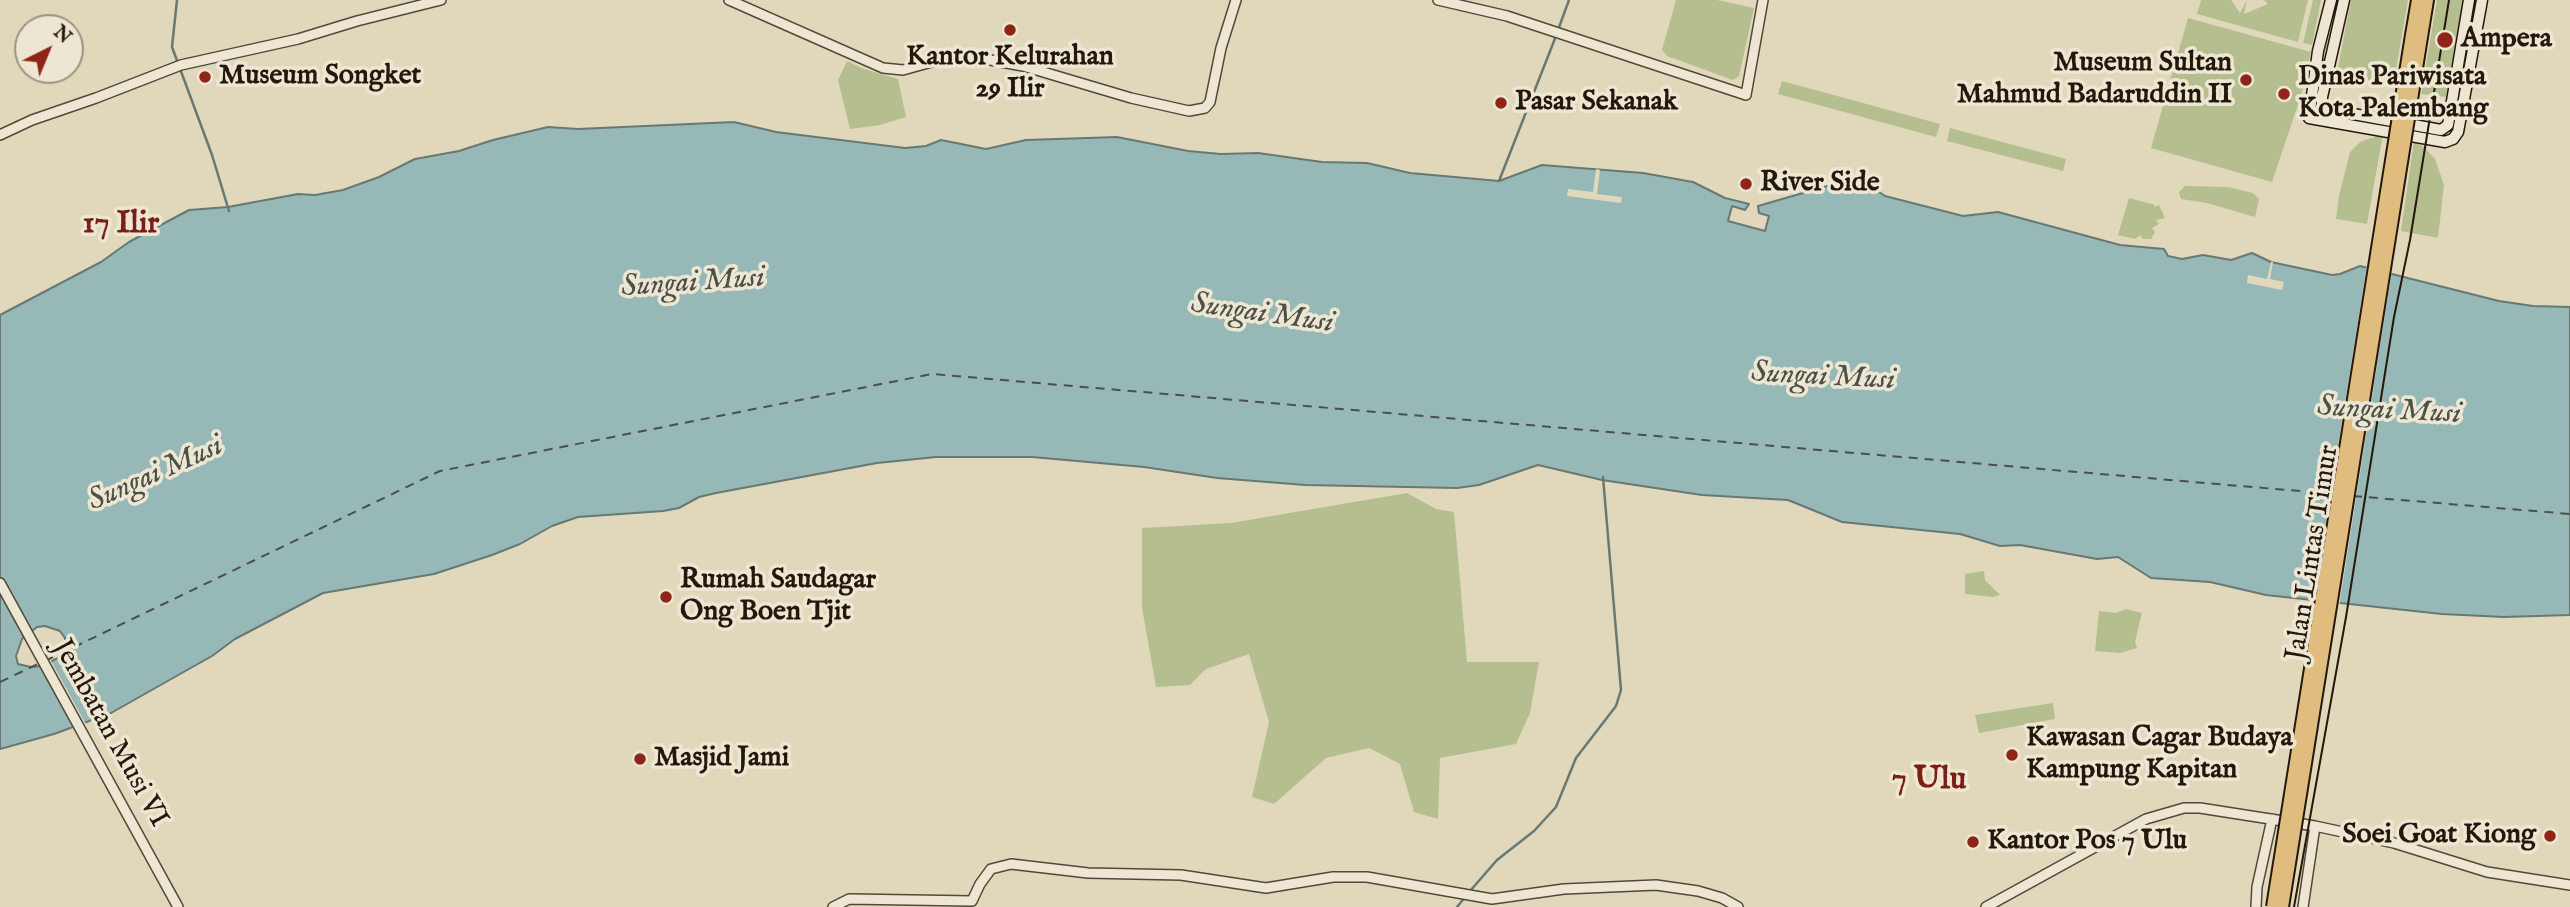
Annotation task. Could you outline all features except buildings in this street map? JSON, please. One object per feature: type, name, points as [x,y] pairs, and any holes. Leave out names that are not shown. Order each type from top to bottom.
[{"type":"highway","name":"Jalan Lintas Timur","points":[[2282,907],[2416,36],[2418,0]]},
{"type":"highway","name":"Jalan Lintas Timur","points":[[2273,907],[2416,36],[2427,0]]},
{"type":"main road","points":[[2469,0],[2448,125],[2441,130],[2331,110],[2322,104],[2343,4],[2330,4],[2318,51],[2309,118],[2445,142],[2452,139],[2458,132],[2482,0]]},
{"type":"street","points":[[0,135],[32,120],[171,68],[298,39],[441,0]]},
{"type":"street","points":[[729,0],[883,68],[903,70],[937,59],[985,60],[1023,66],[1131,98],[1189,111],[1200,110],[1210,102],[1221,48],[1236,0]]},
{"type":"street","points":[[1438,0],[1507,16],[1746,95],[1763,0]]},
{"type":"street","name":"Jembatan Musi VI","points":[[0,583],[178,907]]},
{"type":"street","points":[[1986,907],[2146,819],[2184,808],[2200,808],[2315,826],[2393,843],[2487,872],[2570,886]]},
{"type":"street","points":[[2256,907],[2257,887],[2272,818]]},
{"type":"street","points":[[2304,907],[2315,826]]},
{"type":"street","points":[[834,907],[849,899],[972,901],[991,869],[1011,864],[1107,875],[1181,875],[1266,888],[1334,877],[1367,877],[1483,898],[1511,898],[1548,890],[1656,885],[1687,888],[1730,902]]},
{"type":"green space","points":[[1676,0],[1717,0],[1754,8],[1739,76],[1733,80],[1667,56],[1662,50]]},
{"type":"green space","points":[[2201,0],[2231,0],[2240,13],[2247,0],[2244,14],[2268,4],[2264,0],[2308,0],[2298,42],[2197,14]]},
{"type":"green space","points":[[2313,0],[2321,0],[2312,45],[2303,43]]},
{"type":"green space","points":[[2351,0],[2408,0],[2393,87],[2337,72]]},
{"type":"green space","points":[[2437,0],[2463,0],[2446,97],[2421,94]]},
{"type":"green space","points":[[2188,18],[2311,52],[2301,96],[2272,182],[2151,148]]},
{"type":"green space","points":[[847,61],[898,79],[906,117],[880,125],[850,129],[838,80]]},
{"type":"green space","points":[[1782,81],[1940,124],[1936,137],[1778,94]]},
{"type":"green space","points":[[1950,128],[2066,159],[2063,171],[1947,141]]},
{"type":"green space","points":[[2383,134],[2367,224],[2336,219],[2350,152],[2360,142]]},
{"type":"green space","points":[[2414,141],[2435,159],[2444,185],[2438,238],[2401,231]]},
{"type":"green space","points":[[2185,186],[2228,187],[2253,193],[2259,199],[2255,217],[2207,203],[2181,199],[2179,192]]},
{"type":"green space","points":[[2129,198],[2155,205],[2154,207],[2159,205],[2165,218],[2156,220],[2159,224],[2152,228],[2155,232],[2151,239],[2143,239],[2140,235],[2135,239],[2118,235]]},
{"type":"green space","points":[[1407,493],[1436,509],[1454,512],[1467,662],[1539,662],[1530,713],[1516,744],[1440,758],[1438,819],[1414,812],[1400,764],[1369,748],[1326,758],[1274,804],[1252,797],[1269,722],[1249,654],[1206,669],[1190,685],[1156,687],[1142,608],[1142,528],[1231,523]]},
{"type":"green space","points":[[1984,571],[1985,580],[2000,595],[1993,597],[1965,594],[1965,574]]},
{"type":"green space","points":[[2126,609],[2142,613],[2135,642],[2137,648],[2120,653],[2095,651],[2099,611],[2116,613]]},
{"type":"green space","points":[[2053,703],[2055,719],[1979,733],[1975,715]]},
{"type":"water","name":"Sungai Musi","points":[[734,122],[776,132],[905,148],[926,146],[941,140],[986,149],[1026,140],[1117,137],[1188,151],[1258,153],[1322,162],[1367,163],[1410,173],[1499,181],[1542,165],[1643,173],[1693,182],[1725,198],[1749,204],[1745,210],[1732,206],[1728,221],[1765,231],[1769,216],[1759,213],[1758,206],[1848,180],[1860,174],[1868,178],[1885,196],[1963,216],[1998,212],[2120,245],[2164,249],[2168,256],[2182,259],[2203,255],[2231,260],[2252,253],[2271,262],[2332,275],[2360,266],[2499,301],[2533,306],[2570,307],[2570,615],[2504,617],[2442,614],[2266,595],[2210,582],[2151,578],[2118,557],[2097,559],[2020,545],[2000,546],[1960,534],[1842,522],[1788,500],[1702,495],[1602,480],[1538,465],[1479,485],[1457,488],[1305,485],[1032,457],[936,457],[877,463],[716,493],[699,497],[679,508],[663,511],[578,517],[552,526],[520,544],[434,574],[323,593],[235,639],[212,656],[111,713],[54,734],[0,749],[0,315],[101,262],[129,242],[189,210],[343,190],[379,177],[415,159],[459,151],[548,127],[578,129]],"holes":[[[45,626],[60,631],[65,638],[65,649],[60,657],[42,666],[18,664],[16,656],[22,639],[37,627]]]},
{"type":"pier","points":[[1596,169],[1600,170],[1597,194],[1622,197],[1621,203],[1567,196],[1568,189],[1593,192]]},
{"type":"pier","points":[[2271,262],[2270,279],[2284,282],[2282,290],[2247,283],[2248,275],[2267,279]]},
{"type":"pier","points":[[2367,264],[2392,270],[2339,607],[2313,604]]},
{"type":"pier","points":[[50,659],[87,726],[74,730],[38,663]]},
{"type":"waterway","points":[[177,0],[172,47],[212,155],[229,211]]},
{"type":"waterway","points":[[1558,30],[1569,0]]},
{"type":"waterway","points":[[1499,181],[1556,36]]},
{"type":"waterway","points":[[1470,891],[1497,860],[1534,831],[1556,807],[1576,758],[1616,706],[1621,690],[1603,477]]},
{"type":"waterway","points":[[1457,907],[1466,896]]},
{"type":"ferry route","points":[[45,661],[440,471],[932,374],[2334,494]]},
{"type":"ferry route","points":[[2353,496],[2570,514]]},
{"type":"ferry route","points":[[0,682],[40,663]]},
{"type":"tram line","points":[[2294,907],[2346,617],[2449,0]]},
{"type":"place","name":"Kantor Kelurahan 29 Ilir","points":[[1010,30]]},
{"type":"place","name":"Ampera","points":[[2445,40]]},
{"type":"place","name":"Museum Songket","points":[[205,77]]},
{"type":"place","name":"Museum Sultan Mahmud Badaruddin II","points":[[2246,80]]},
{"type":"place","name":"Dinas Pariwisata Kota Palembang","points":[[2284,94]]},
{"type":"place","name":"Pasar Sekanak","points":[[1501,103]]},
{"type":"place","name":"River Side","points":[[1746,184]]},
{"type":"place","name":"Rumah Saudagar Ong Boen Tjit","points":[[666,597]]},
{"type":"place","name":"Kawasan Cagar Budaya Kampung Kapitan","points":[[2012,755]]},
{"type":"place","name":"Masjid Jami","points":[[640,759]]},
{"type":"place","name":"Soei Goat Kiong","points":[[2550,836]]},
{"type":"place","name":"Kantor Pos 7 Ulu","points":[[1973,842]]},
{"type":"district","name":"17 Ilir","points":[[121,225]]},
{"type":"district","name":"7 Ulu","points":[[1929,781]]}]
